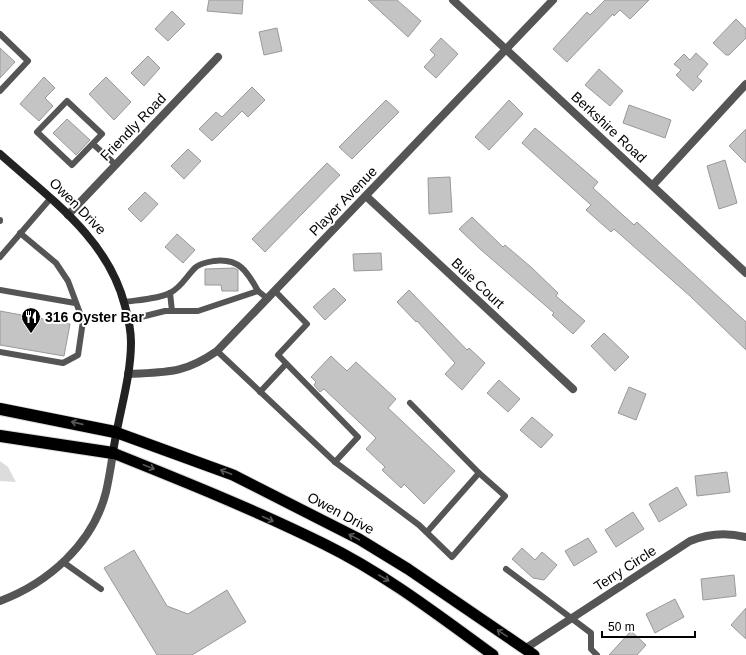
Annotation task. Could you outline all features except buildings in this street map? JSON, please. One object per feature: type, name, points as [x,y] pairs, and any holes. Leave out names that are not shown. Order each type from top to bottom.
[{"type":"highway","points":[[0,409],[115,432]]},
{"type":"highway","name":"Owen Drive","points":[[115,432],[233,475],[359,539],[408,569],[530,652]]},
{"type":"highway","points":[[0,436],[112,452],[198,488],[324,544],[403,590],[493,655]]},
{"type":"main road","name":"Owen Drive","points":[[2,158],[84,230],[98,247],[120,286],[129,320],[131,341],[128,374],[112,452]]},
{"type":"street","name":"Berkshire Road","points":[[453,0],[746,272]]},
{"type":"street","name":"Player Avenue","points":[[128,374],[178,371],[202,362],[217,351],[554,0]]},
{"type":"street","name":"Friendly Road","points":[[68,215],[218,57]]},
{"type":"street","points":[[653,185],[746,84]]},
{"type":"street","name":"Buie Court","points":[[366,196],[574,388]]},
{"type":"street","points":[[0,601],[32,586],[63,562],[79,544],[97,515],[106,493],[112,452]]},
{"type":"street","name":"Terry Circle","points":[[530,652],[573,618],[690,541],[703,536],[720,533],[746,537]]},
{"type":"lane","points":[[0,34],[28,61],[0,90]]},
{"type":"lane","points":[[67,101],[102,134],[93,144],[72,166],[37,132],[67,101]]},
{"type":"lane","points":[[93,144],[116,165]]},
{"type":"lane","points":[[0,257],[50,199]]},
{"type":"lane","points":[[0,352],[63,363],[78,355],[83,321],[68,281],[56,263],[20,233]]},
{"type":"lane","points":[[124,302],[170,293],[188,279],[197,267],[208,262],[228,260],[239,266],[250,277],[258,291],[268,298]]},
{"type":"lane","points":[[0,290],[76,303]]},
{"type":"lane","points":[[129,320],[172,311],[198,311],[258,291]]},
{"type":"lane","points":[[275,291],[307,324],[278,355],[358,437],[335,462]]},
{"type":"lane","points":[[170,293],[172,311]]},
{"type":"lane","points":[[217,351],[335,462],[419,525],[452,557],[505,496],[479,473],[410,403]]},
{"type":"lane","points":[[260,392],[286,364]]},
{"type":"lane","points":[[427,532],[479,473]]},
{"type":"lane","points":[[63,562],[100,589]]},
{"type":"lane","points":[[506,569],[591,633],[591,649],[597,655]]},
{"type":"shaded area","points":[[0,461],[8,467],[16,482],[0,481]]},
{"type":"place","name":"316 Oyster Bar","points":[[31,334]]}]
